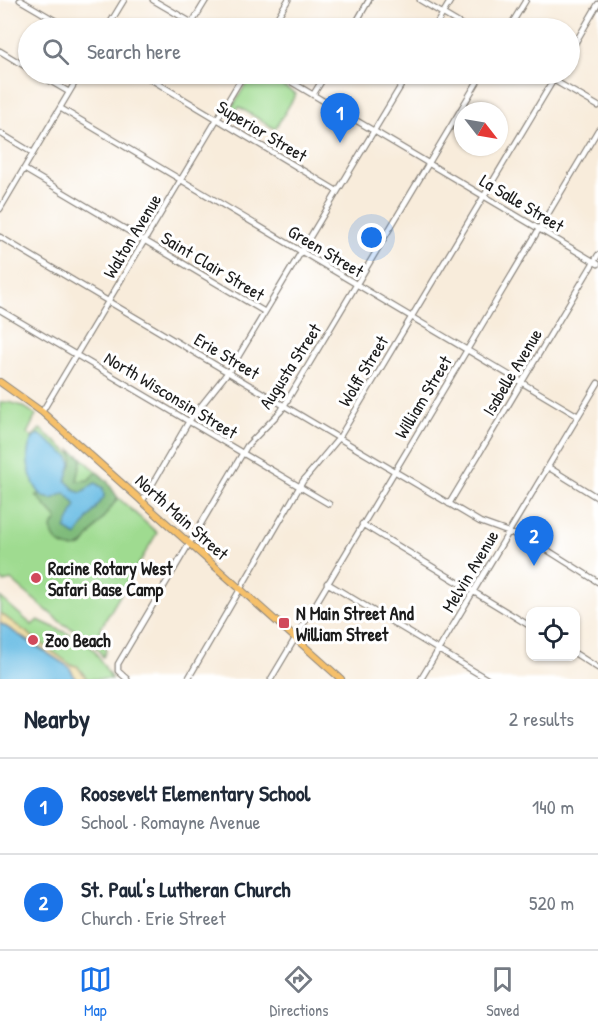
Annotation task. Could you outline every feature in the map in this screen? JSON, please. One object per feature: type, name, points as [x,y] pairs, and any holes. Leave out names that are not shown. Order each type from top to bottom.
[{"type":"main road","name":"North Main Street","points":[[0,382],[42,412],[341,679]]},
{"type":"street","points":[[20,0],[51,18]]},
{"type":"street","points":[[113,18],[124,0]]},
{"type":"street","points":[[153,0],[184,18]]},
{"type":"street","points":[[195,18],[206,0]]},
{"type":"street","points":[[277,18],[288,0]]},
{"type":"street","points":[[358,18],[369,0]]},
{"type":"street","points":[[420,0],[450,18]]},
{"type":"street","points":[[440,18],[451,0]]},
{"type":"street","points":[[515,18],[526,0]]},
{"type":"street","points":[[580,35],[598,4]]},
{"type":"street","points":[[0,51],[18,62]]},
{"type":"street","points":[[55,84],[69,92]]},
{"type":"street","points":[[0,209],[74,84]]},
{"type":"street","name":"Superior Street","points":[[158,84],[337,191]]},
{"type":"street","name":"Walton Avenue","points":[[42,412],[238,84]]},
{"type":"street","name":"La Salle Street","points":[[295,84],[596,263]]},
{"type":"street","points":[[313,95],[320,84]]},
{"type":"street","points":[[142,502],[189,422],[229,373],[402,84]]},
{"type":"street","name":"Augusta Street","points":[[127,679],[117,668],[242,453],[284,405],[476,84]]},
{"type":"street","name":"Wolff Street","points":[[188,679],[300,487],[339,438],[551,84]]},
{"type":"street","points":[[560,84],[598,106]]},
{"type":"street","name":"Green Street","points":[[60,108],[578,416]]},
{"type":"street","name":"William Street","points":[[271,679],[598,130]]},
{"type":"street","points":[[0,133],[33,153]]},
{"type":"street","name":"Saint Clair Street","points":[[24,169],[265,312]]},
{"type":"street","name":"Erie Street","points":[[0,237],[480,522],[533,541],[598,582]]},
{"type":"street","name":"Isabelle Avenue","points":[[449,504],[596,263],[598,255]]},
{"type":"street","name":"North Wisconsin Street","points":[[0,309],[329,504]]},
{"type":"street","name":"Melvin Avenue","points":[[421,679],[598,383]]},
{"type":"street","points":[[548,466],[597,496]]},
{"type":"street","points":[[362,524],[526,623]]},
{"type":"street","points":[[327,583],[487,679]]},
{"type":"street","points":[[580,657],[598,668]]},
{"type":"green space","points":[[246,84],[280,84],[296,94],[275,129],[239,107],[235,112],[231,109]]},
{"type":"green space","points":[[0,402],[19,405],[36,415],[27,434],[32,437],[40,429],[76,458],[79,455],[107,481],[114,494],[157,533],[100,629],[106,651],[103,657],[90,638],[63,624],[11,580],[4,582],[0,579]]},
{"type":"green space","points":[[71,450],[82,458],[77,481],[88,480],[97,472],[107,481],[118,498],[83,545],[72,548],[63,546],[55,539],[51,528],[57,519],[36,495],[41,495],[53,487],[69,471],[73,458]]},
{"type":"green space","points":[[0,597],[32,625],[38,620],[84,641],[94,650],[112,679],[87,679],[77,666],[71,665],[0,613]]},
{"type":"sand","name":"Zoo Beach","points":[[0,613],[71,665],[77,666],[87,679],[76,679],[69,667],[0,623]]},
{"type":"water","points":[[39,434],[69,457],[71,464],[66,481],[76,491],[81,493],[95,483],[103,488],[104,497],[76,536],[65,529],[76,505],[65,493],[52,499],[44,497],[34,484],[28,465],[28,455],[29,446]]},
{"type":"water","points":[[0,623],[69,667],[76,679],[0,679]]},
{"type":"place","name":"Roosevelt Elementary School","points":[[340,143]]},
{"type":"place","name":"St. Paul's Lutheran Church","points":[[534,566]]},
{"type":"place","name":"Racine Rotary West Safari Base Camp","points":[[36,578]]},
{"type":"place","name":"N Main Street And William Street","points":[[284,623]]},
{"type":"place","name":"Zoo Beach","points":[[33,640]]}]
